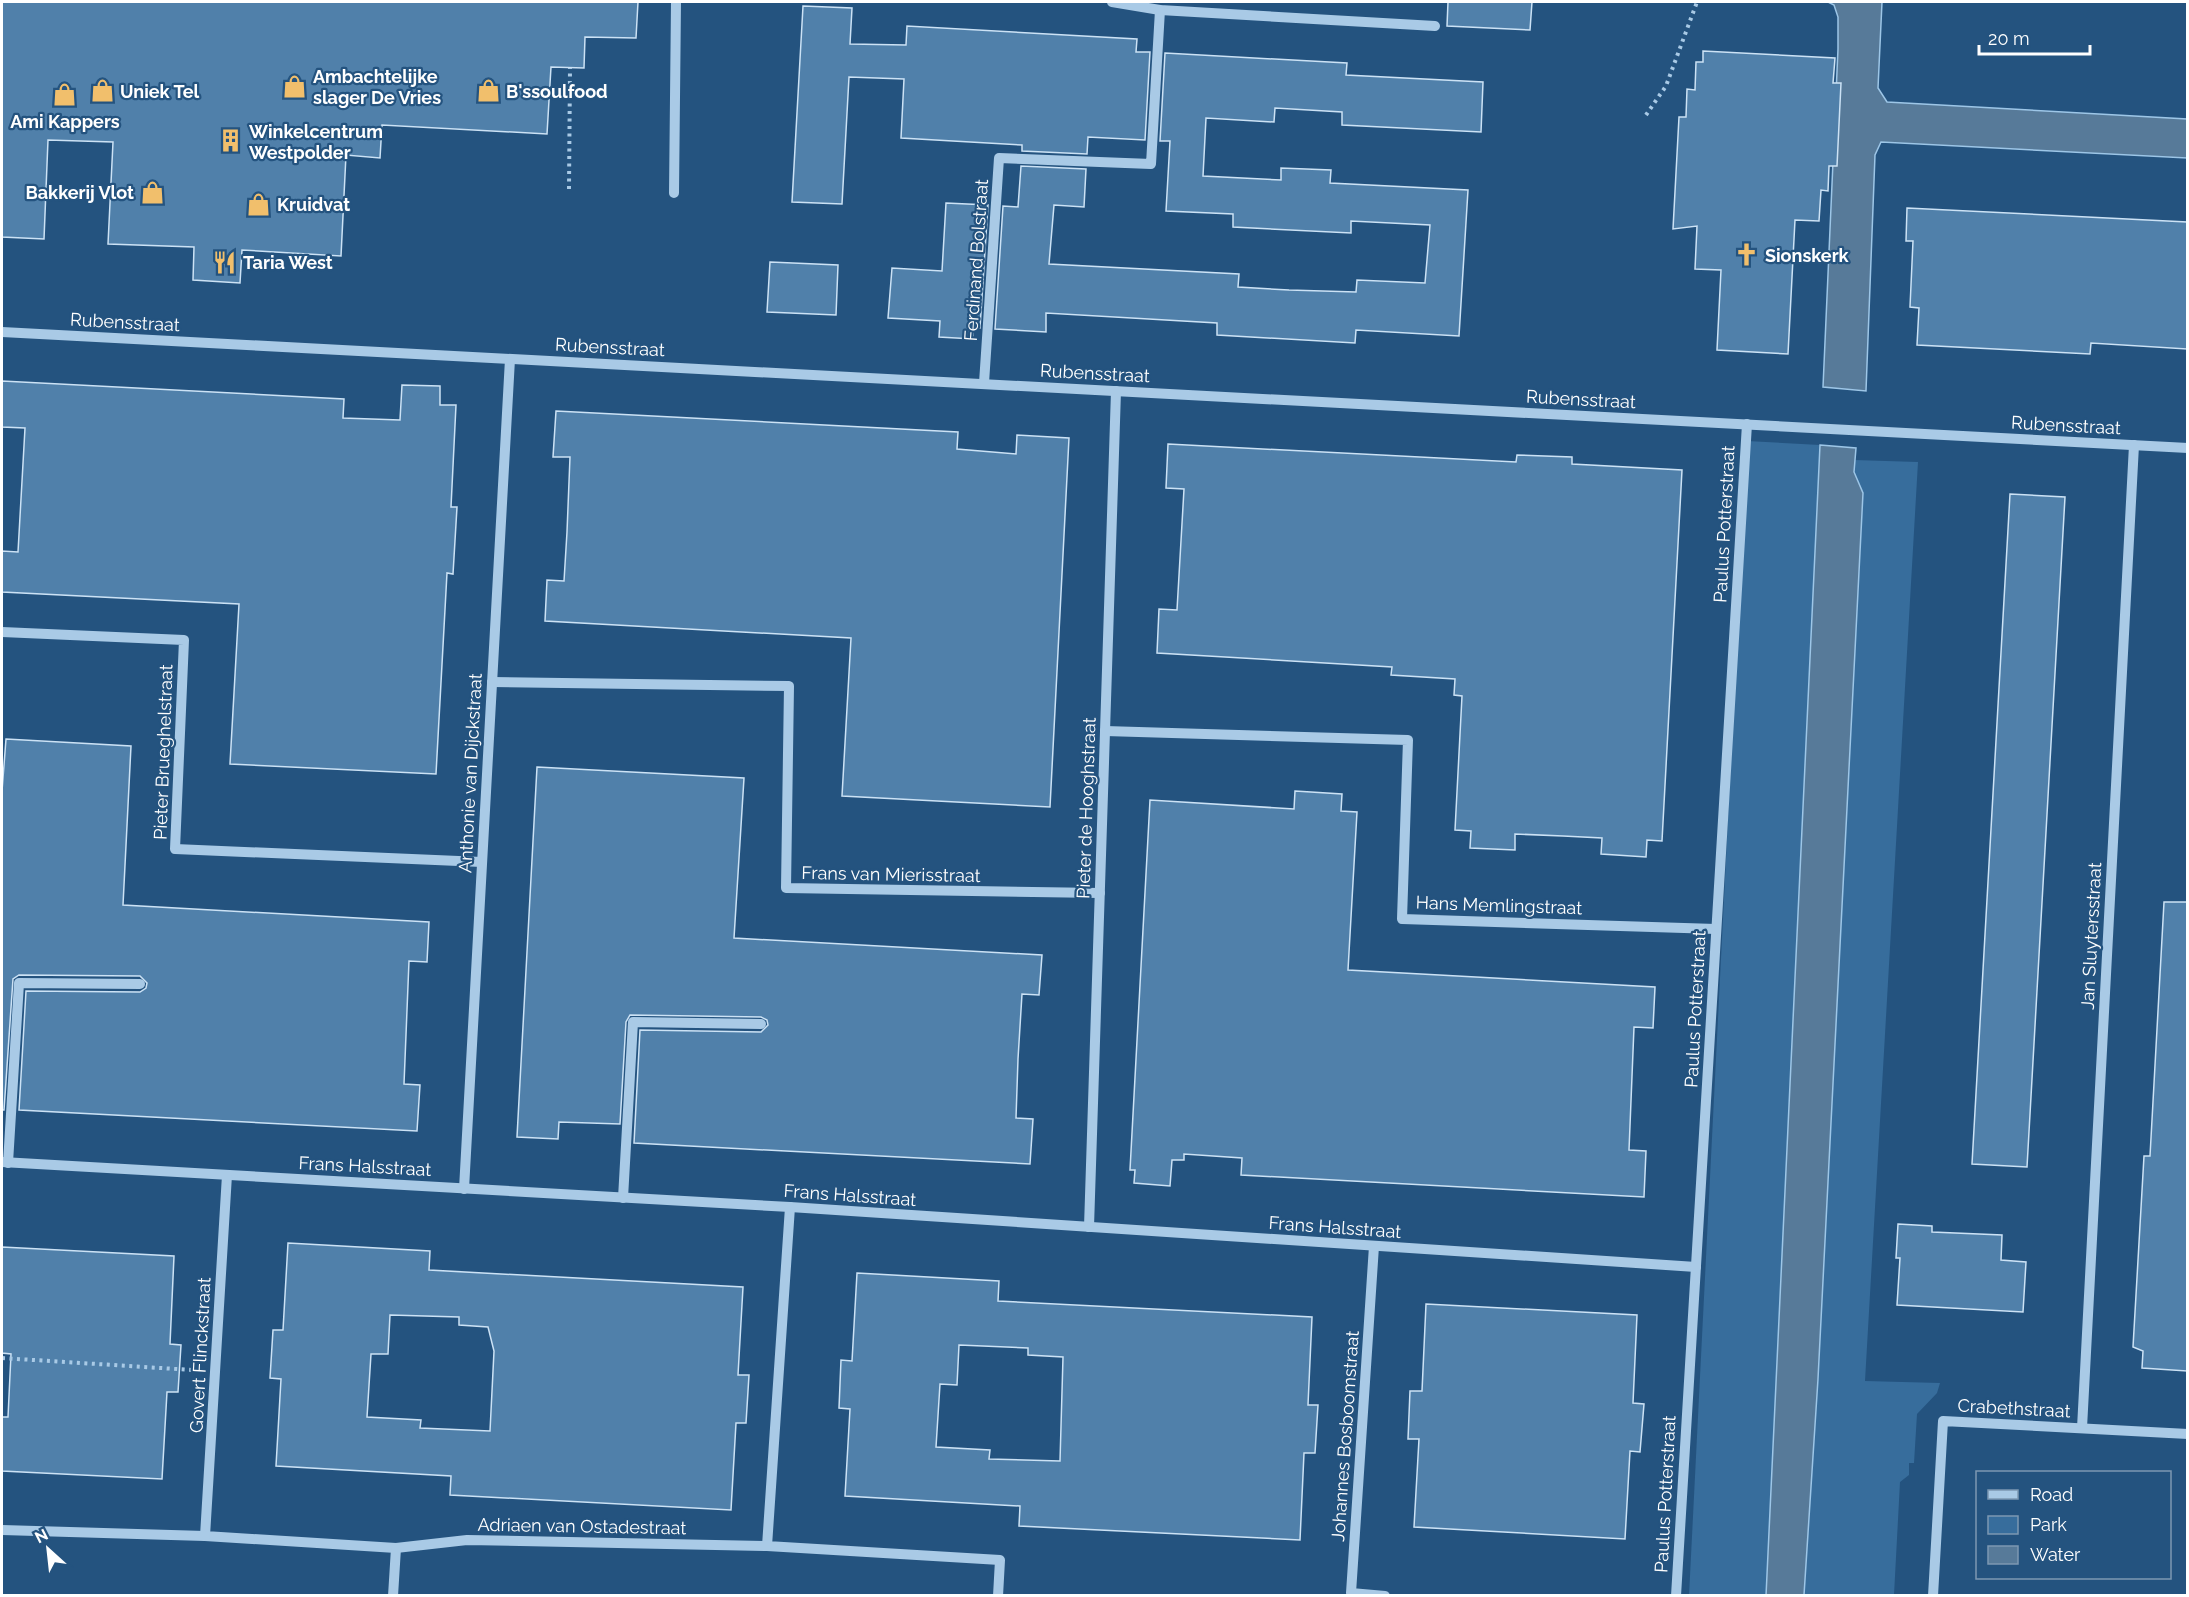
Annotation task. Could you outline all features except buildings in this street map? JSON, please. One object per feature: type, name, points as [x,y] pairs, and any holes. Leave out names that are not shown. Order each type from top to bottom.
[{"type":"street","points":[[674,193],[676,2]]},
{"type":"street","points":[[1112,2],[1160,10],[1435,26]]},
{"type":"street","name":"Ferdinand Bolstraat","points":[[984,383],[999,158],[1151,164],[1160,10]]},
{"type":"street","name":"Rubensstraat","points":[[2,332],[2187,448]]},
{"type":"street","name":"Anthonie van Dijckstraat","points":[[464,1189],[510,358]]},
{"type":"street","name":"Pieter de Hooghstraat","points":[[1089,1227],[1116,391]]},
{"type":"street","name":"Paulus Potterstraat","points":[[1676,1596],[1747,424]]},
{"type":"street","name":"Jan Sluytersstraat","points":[[2082,1428],[2134,446]]},
{"type":"street","name":"Pieter Brueghelstraat","points":[[2,632],[184,640],[175,849],[482,862]]},
{"type":"street","name":"Frans van Mierisstraat","points":[[492,682],[789,686],[786,888],[1100,894]]},
{"type":"street","name":"Hans Memlingstraat","points":[[1105,731],[1408,740],[1402,918],[1716,929]]},
{"type":"street","points":[[5,1163],[20,983],[140,984]]},
{"type":"street","points":[[622,1197],[633,1022],[761,1024]]},
{"type":"street","name":"Frans Halsstraat","points":[[5,1163],[789,1207],[1696,1267]]},
{"type":"street","name":"Govert Flinckstraat","points":[[205,1536],[227,1175]]},
{"type":"street","points":[[767,1546],[789,1207]]},
{"type":"street","name":"Johannes Bosboomstraat","points":[[1374,1246],[1351,1593],[1385,1596]]},
{"type":"street","name":"Crabethstraat","points":[[1933,1596],[1943,1420],[2187,1434]]},
{"type":"street","points":[[2,1530],[205,1536],[396,1548],[393,1596]]},
{"type":"street","name":"Adriaen van Ostadestraat","points":[[396,1548],[467,1540],[767,1546],[1000,1560],[998,1596]]},
{"type":"path","points":[[1646,115],[1666,86],[1696,2]]},
{"type":"path","points":[[569,189],[570,68]]},
{"type":"path","points":[[2,1359],[216,1371]]},
{"type":"green space","points":[[1747,441],[1820,445],[1766,1595],[1689,1596]]},
{"type":"green space","points":[[1854,460],[1918,462],[1865,1381],[1940,1383],[1937,1393],[1917,1414],[1914,1463],[1909,1463],[1909,1475],[1900,1482],[1894,1595],[1804,1596],[1818,1379],[1863,494],[1854,472]]},
{"type":"water","points":[[1828,2],[1882,2],[1878,88],[1887,102],[2187,119],[2187,158],[1881,142],[1875,155],[1866,391],[1823,387],[1838,49],[1838,17],[1834,5]]},
{"type":"water","points":[[1820,445],[1856,448],[1854,472],[1863,493],[1818,1379],[1804,1595],[1766,1596]]},
{"type":"place","name":"Ambachtelijke slager De Vries","points":[[295,86]]},
{"type":"place","name":"Uniek Tel","points":[[102,91]]},
{"type":"place","name":"B'ssoulfood","points":[[488,91]]},
{"type":"place","name":"Ami Kappers","points":[[65,95]]},
{"type":"place","name":"Winkelcentrum Westpolder","points":[[231,141]]},
{"type":"place","name":"Bakkerij Vlot","points":[[152,192]]},
{"type":"place","name":"Kruidvat","points":[[259,204]]},
{"type":"place","name":"Sionskerk","points":[[1747,255]]},
{"type":"place","name":"Taria West","points":[[225,262]]}]
